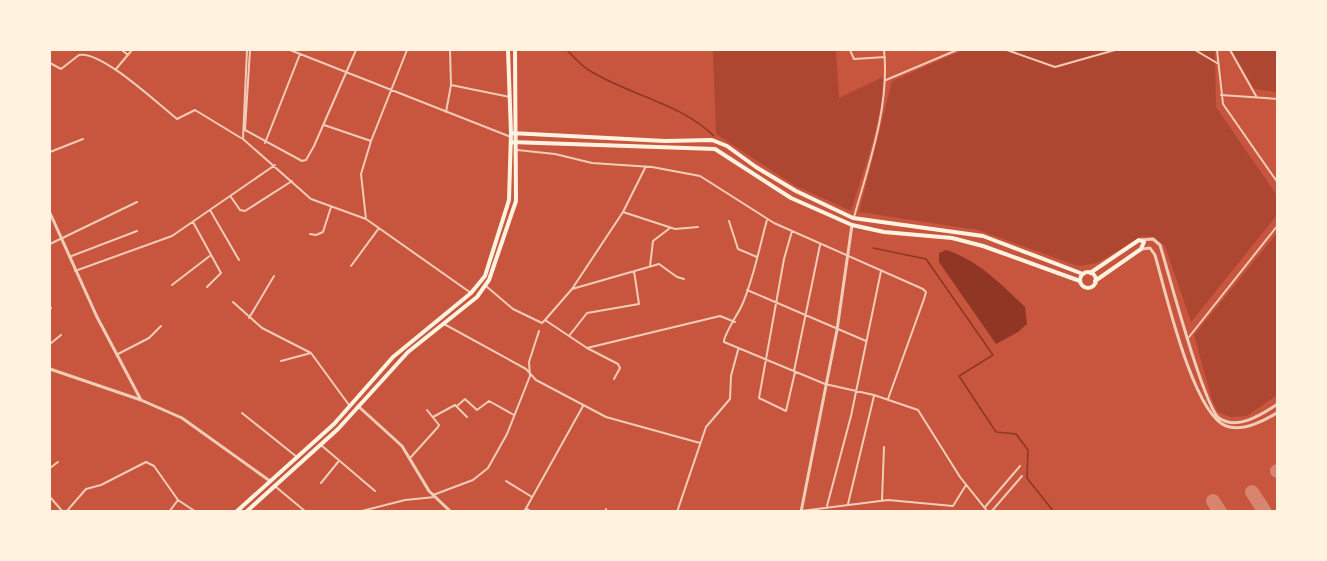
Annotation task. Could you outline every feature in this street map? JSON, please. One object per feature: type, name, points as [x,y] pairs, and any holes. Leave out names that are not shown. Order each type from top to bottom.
[{"type":"highway","points":[[236,512],[334,424],[393,357],[471,293],[485,276],[509,200],[511,137],[508,50]]},
{"type":"highway","points":[[246,512],[321,445],[408,352],[477,297],[486,286],[494,270],[516,201],[518,133],[515,50]]},
{"type":"highway","points":[[518,133],[665,141],[712,140],[728,146],[756,167],[796,191],[853,218],[983,236],[1083,274],[1090,273],[1139,240],[1144,242],[1142,249],[1095,281],[1089,288],[1083,286],[1080,281],[983,246],[952,238],[884,232],[852,225],[791,198],[722,152],[709,147],[518,142],[511,137],[518,133]]},
{"type":"highway","points":[[791,198],[796,191]]},
{"type":"highway","points":[[1090,273],[1095,281]]},
{"type":"highway","points":[[1080,281],[1083,274]]},
{"type":"street","points":[[50,63],[61,69],[83,54],[85,50]]},
{"type":"street","points":[[122,50],[128,55]]},
{"type":"street","points":[[116,69],[132,50]]},
{"type":"street","points":[[243,139],[249,50]]},
{"type":"street","points":[[249,50],[245,130],[265,143],[302,161],[310,154],[356,50]]},
{"type":"street","points":[[290,50],[511,137]]},
{"type":"street","points":[[366,219],[361,174],[371,141],[407,50]]},
{"type":"street","points":[[446,112],[451,85],[450,50]]},
{"type":"street","points":[[850,50],[854,59],[885,57]]},
{"type":"street","points":[[853,218],[886,80],[884,50]]},
{"type":"street","points":[[886,80],[957,50]]},
{"type":"street","points":[[1007,50],[1024,58],[1058,67],[1115,50]]},
{"type":"street","points":[[1195,50],[1217,63]]},
{"type":"street","points":[[1217,50],[1223,104],[1278,183]]},
{"type":"street","points":[[1230,50],[1256,96]]},
{"type":"street","points":[[83,54],[116,69],[177,119],[195,110],[243,139],[311,199],[366,219],[471,293]]},
{"type":"street","points":[[265,143],[300,54]]},
{"type":"street","points":[[451,85],[510,97]]},
{"type":"street","points":[[1221,95],[1278,99]]},
{"type":"street","points":[[324,125],[371,141]]},
{"type":"street","points":[[50,152],[83,139]]},
{"type":"street","points":[[517,150],[555,154],[592,163],[700,176],[768,219],[926,292],[888,399]]},
{"type":"street","points":[[75,271],[172,236],[275,165]]},
{"type":"street","points":[[486,286],[513,309],[542,323],[572,289],[623,212],[645,168]]},
{"type":"street","points":[[231,197],[240,210],[245,211],[292,181]]},
{"type":"street","points":[[50,244],[137,202]]},
{"type":"street","points":[[310,234],[316,236],[323,232],[331,207]]},
{"type":"street","points":[[210,210],[239,260]]},
{"type":"street","points":[[623,212],[679,230],[698,227]]},
{"type":"street","points":[[50,213],[75,271],[141,400]]},
{"type":"street","points":[[768,219],[747,290],[735,322],[723,341],[825,384],[874,395],[918,410],[966,485],[990,512],[1022,476]]},
{"type":"street","points":[[729,221],[738,249],[757,257]]},
{"type":"street","points":[[193,222],[221,274],[207,287]]},
{"type":"street","points":[[852,225],[837,330],[801,511],[882,501],[953,506]]},
{"type":"street","points":[[1189,337],[1278,225]]},
{"type":"street","points":[[351,266],[379,228]]},
{"type":"street","points":[[650,266],[653,242],[670,228]]},
{"type":"street","points":[[69,258],[137,231]]},
{"type":"street","points":[[792,231],[758,396],[783,412],[786,410],[795,372],[820,244]]},
{"type":"street","points":[[1139,240],[1153,239],[1160,245],[1200,378],[1214,412],[1229,422],[1259,417],[1278,404]]},
{"type":"street","points":[[1142,249],[1150,248],[1155,255],[1193,379],[1209,414],[1225,426],[1236,428],[1263,422],[1278,412]]},
{"type":"street","points":[[172,285],[212,255]]},
{"type":"street","points":[[572,289],[650,266],[661,265],[677,278],[684,279]]},
{"type":"street","points":[[569,336],[587,313],[639,304],[634,271]]},
{"type":"street","points":[[827,506],[857,391],[881,271]]},
{"type":"street","points":[[249,318],[274,276]]},
{"type":"street","points":[[747,290],[866,342]]},
{"type":"street","points":[[233,302],[262,328],[298,344],[311,353],[350,405]]},
{"type":"street","points":[[587,348],[720,316],[735,322]]},
{"type":"street","points":[[545,320],[587,348],[619,365],[614,379]]},
{"type":"street","points":[[443,323],[526,369],[530,376],[583,406],[628,424],[700,443]]},
{"type":"street","points":[[118,354],[149,338],[161,326]]},
{"type":"street","points":[[358,512],[434,496],[473,480],[488,468],[530,376],[529,362],[539,330]]},
{"type":"street","points":[[50,344],[61,335]]},
{"type":"street","points":[[678,512],[706,427],[730,399],[731,376],[738,348]]},
{"type":"street","points":[[281,361],[311,353]]},
{"type":"street","points":[[50,369],[141,400],[183,418],[270,481]]},
{"type":"street","points":[[1193,379],[1200,378]]},
{"type":"street","points":[[848,504],[874,395]]},
{"type":"street","points":[[457,406],[465,399],[477,410],[489,401],[514,415]]},
{"type":"street","points":[[433,417],[452,405],[457,406],[467,417]]},
{"type":"street","points":[[358,406],[411,457],[417,473],[434,496],[451,512]]},
{"type":"street","points":[[531,512],[525,510],[583,406]]},
{"type":"street","points":[[411,457],[438,428],[427,410]]},
{"type":"street","points":[[242,413],[297,457]]},
{"type":"street","points":[[321,445],[338,462],[375,491]]},
{"type":"street","points":[[882,501],[884,447]]},
{"type":"street","points":[[50,468],[58,462]]},
{"type":"street","points":[[50,497],[64,512],[86,489],[101,485],[146,462],[154,466],[178,500],[196,512]]},
{"type":"street","points":[[321,483],[338,462]]},
{"type":"street","points":[[985,507],[1020,466]]},
{"type":"street","points":[[506,481],[532,497]]},
{"type":"street","points":[[274,485],[306,512]]},
{"type":"street","points":[[950,512],[966,485]]},
{"type":"street","points":[[169,512],[178,500]]},
{"type":"shaded area","points":[[713,50],[836,50],[839,98],[883,77],[876,128],[851,211],[794,185],[716,134]]},
{"type":"shaded area","points":[[963,50],[1215,50],[1216,107],[1278,197],[1277,215],[1191,322],[1165,246],[1153,237],[1143,236],[1097,263],[1078,266],[978,230],[859,212],[892,81]]},
{"type":"shaded area","points":[[1232,50],[1277,50],[1277,92],[1254,89]]},
{"type":"shaded area","points":[[1277,233],[1277,395],[1247,416],[1231,417],[1218,412],[1212,400],[1194,335]]},
{"type":"shaded area","points":[[946,250],[969,260],[1007,290],[1025,307],[1027,324],[1018,332],[996,344],[939,262],[939,253]]},
{"type":"waterway","points":[[567,50],[587,69],[685,115],[714,136]]},
{"type":"waterway","points":[[873,248],[926,259],[993,355],[959,376],[996,432],[1016,434],[1028,450],[1027,478],[1054,512]]},
{"type":"taxiway","points":[[1252,492],[1265,512]]},
{"type":"taxiway","points":[[1213,501],[1220,512]]}]
